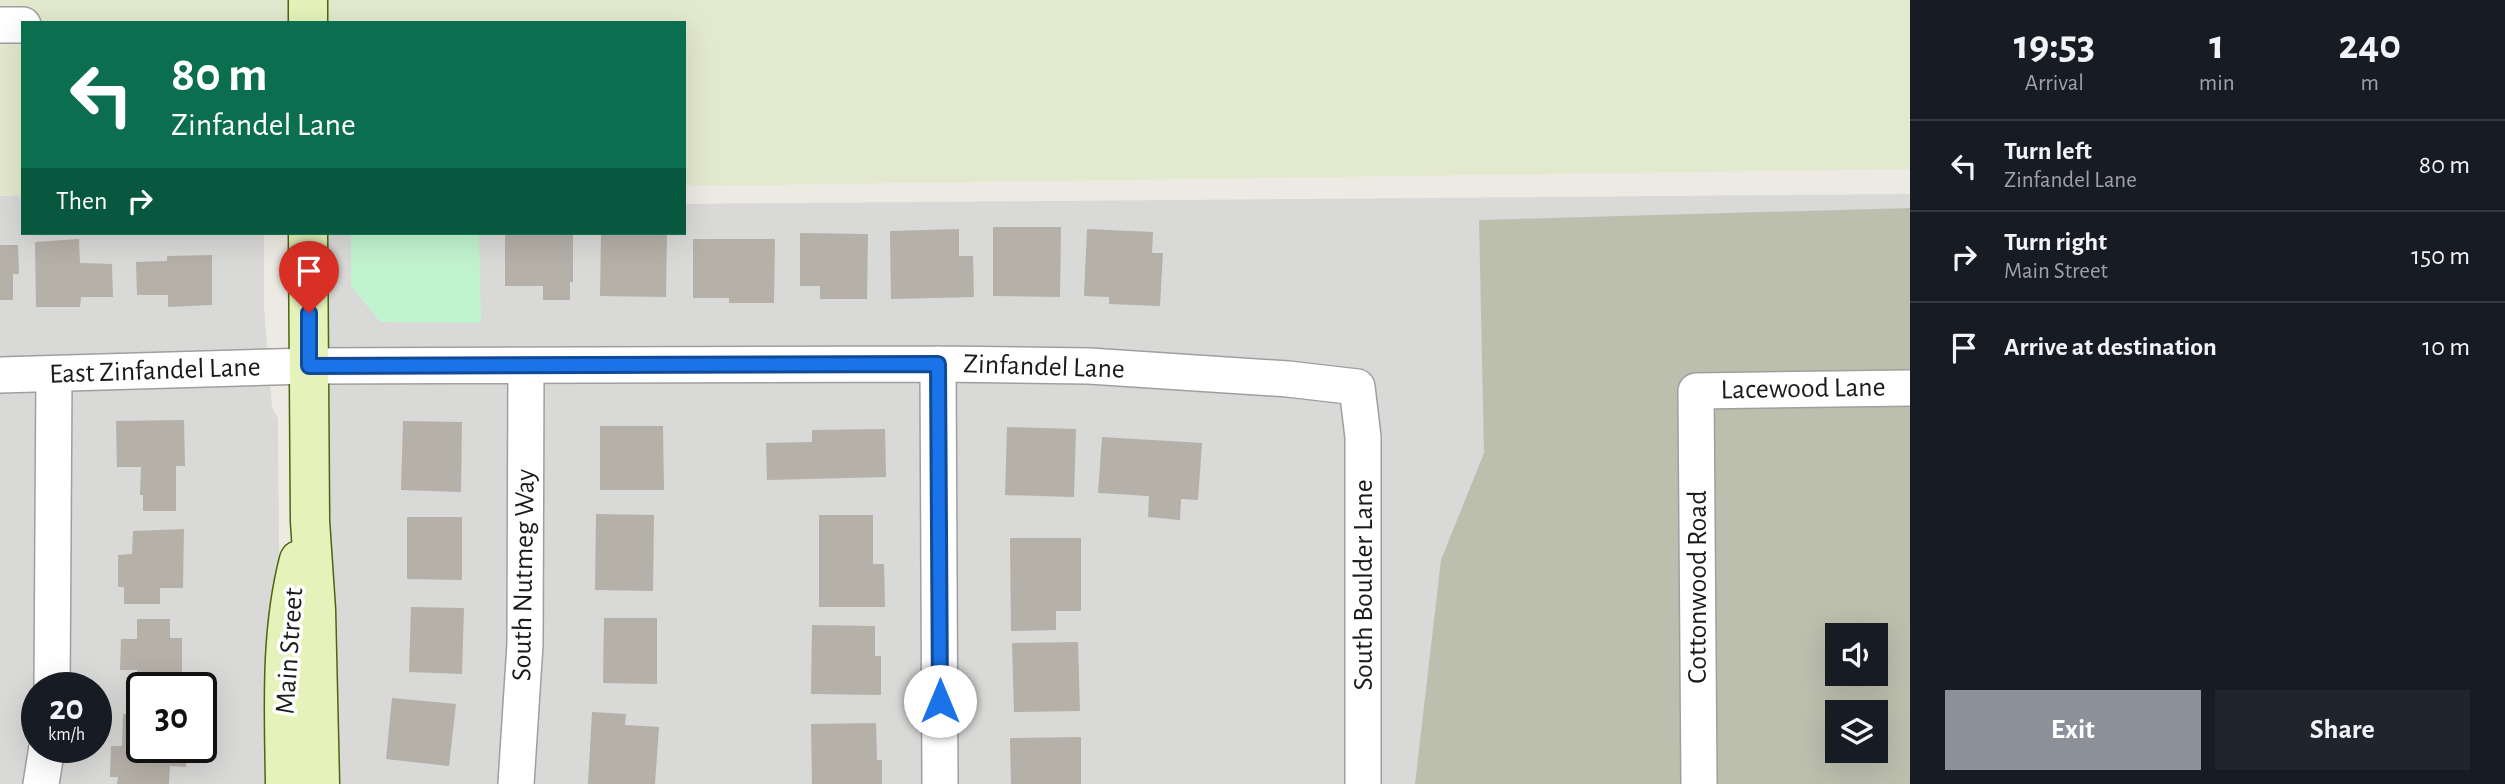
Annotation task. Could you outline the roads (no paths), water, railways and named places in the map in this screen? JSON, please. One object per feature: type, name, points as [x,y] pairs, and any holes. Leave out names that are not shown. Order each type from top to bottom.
[{"type":"street","points":[[308,0],[308,21]]},
{"type":"street","points":[[0,25],[21,25]]},
{"type":"street","name":"Main Street","points":[[309,235],[310,521],[316,610],[320,784]]},
{"type":"street","points":[[938,364],[940,784]]},
{"type":"street","name":"Zinfandel Lane","points":[[309,366],[1090,366],[1288,379],[1357,387]]},
{"type":"street","name":"East Zinfandel Lane","points":[[0,375],[309,366]]},
{"type":"street","name":"South Nutmeg Way","points":[[516,784],[525,644],[526,366]]},
{"type":"street","points":[[52,672],[54,374]]},
{"type":"street","name":"South Boulder Lane","points":[[1357,387],[1363,437],[1363,784]]},
{"type":"street","name":"Lacewood Lane","points":[[1696,390],[1910,388]]},
{"type":"street","name":"Cottonwood Road","points":[[1696,390],[1699,784]]},
{"type":"street","name":"Main Street","points":[[285,784],[285,649],[289,606],[310,521]]},
{"type":"street","points":[[41,784],[44,763]]}]
